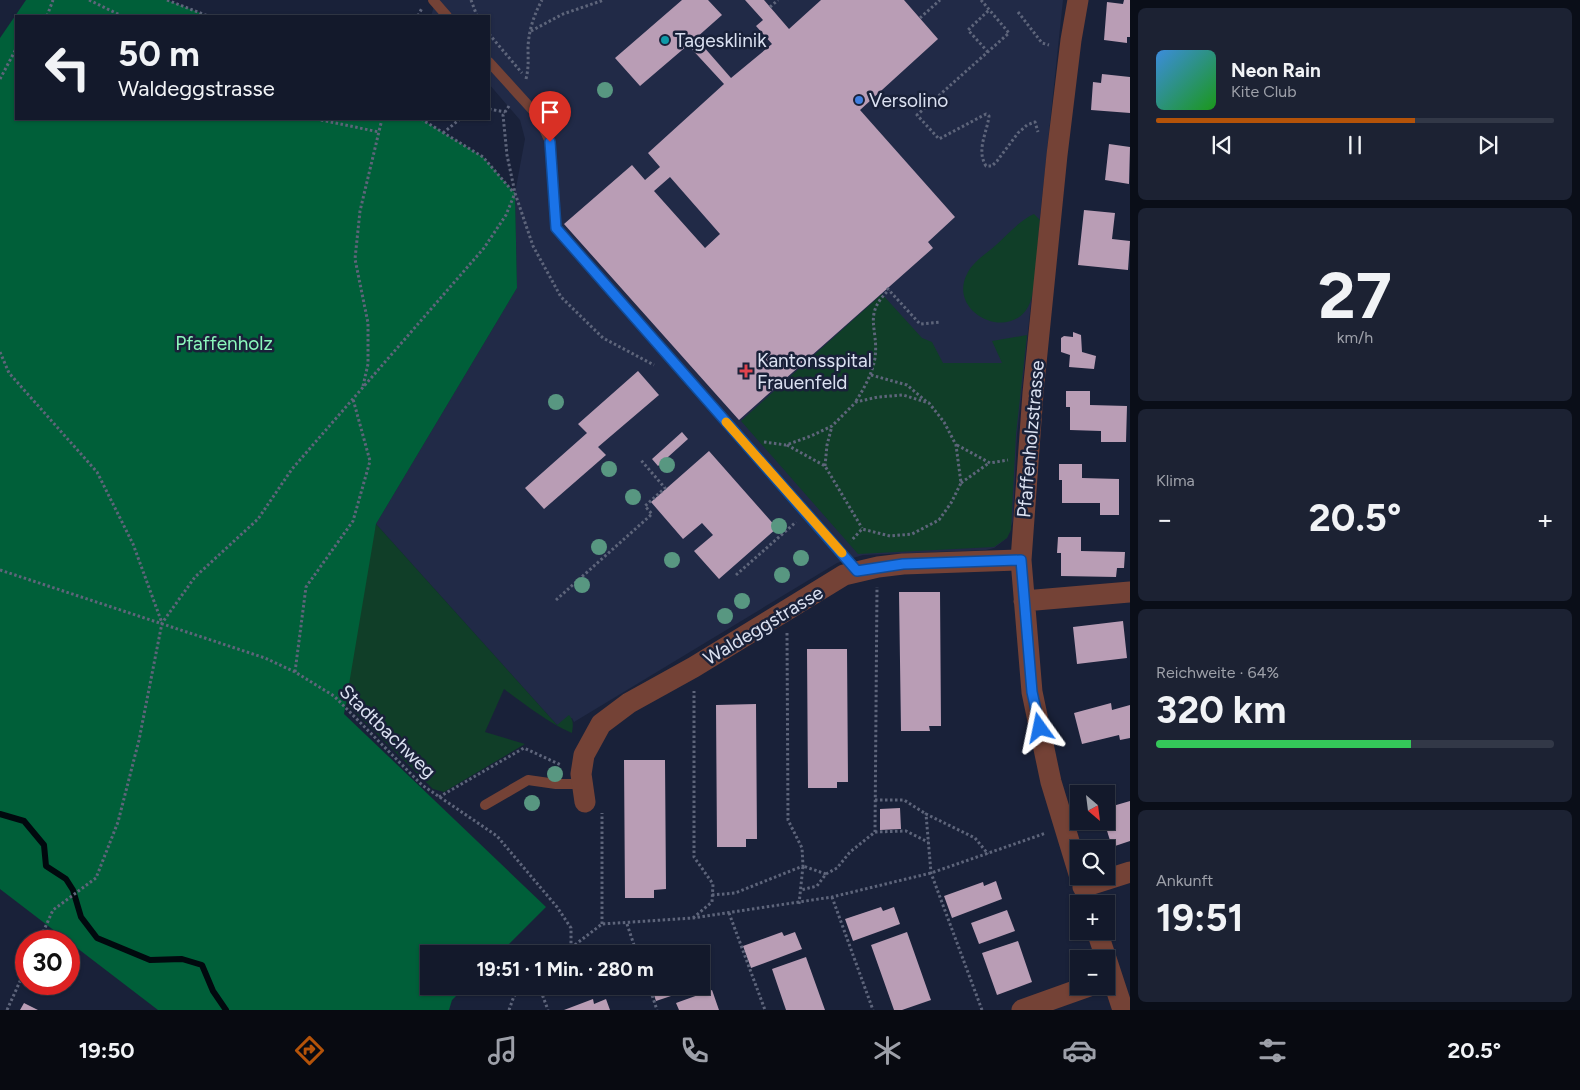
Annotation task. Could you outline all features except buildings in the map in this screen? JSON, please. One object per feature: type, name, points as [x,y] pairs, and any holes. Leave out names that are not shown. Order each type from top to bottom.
[{"type":"street","name":"Pfaffenholzstrasse","points":[[1070,848],[1063,827],[1032,692],[1021,560],[1028,456],[1058,155],[1071,40],[1078,0]]},
{"type":"street","name":"Waldeggstrasse","points":[[582,787],[584,755],[601,724],[629,703],[694,667],[844,575],[867,569],[1021,560]]},
{"type":"street","points":[[1024,601],[1130,592]]},
{"type":"street","name":"Pfaffenholzstrasse","points":[[1115,876],[1130,872]]},
{"type":"street","points":[[1115,992],[1123,1010]]},
{"type":"street","points":[[1022,1010],[1070,993]]},
{"type":"lane","points":[[433,0],[446,15]]},
{"type":"lane","points":[[490,63],[538,116],[550,142],[556,228],[806,513],[840,550],[867,569]]},
{"type":"lane","points":[[485,805],[528,780],[582,787]]},
{"type":"path","points":[[47,15],[52,0]]},
{"type":"path","points":[[89,0],[120,15]]},
{"type":"path","points":[[167,0],[205,15]]},
{"type":"path","points":[[471,0],[478,15]]},
{"type":"path","points":[[526,79],[529,67],[528,47],[530,32],[533,18],[542,0]]},
{"type":"path","points":[[530,32],[563,14],[604,0]]},
{"type":"path","points":[[770,7],[778,0]]},
{"type":"path","points":[[920,18],[940,0]]},
{"type":"path","points":[[981,0],[1009,33],[918,115],[938,139],[986,114],[990,116],[983,140],[982,158],[986,166],[992,166],[1018,133],[1032,122],[1036,126],[1045,151],[1058,155]]},
{"type":"path","points":[[988,52],[968,30],[989,10]]},
{"type":"path","points":[[1018,12],[1042,43]]},
{"type":"path","points":[[0,79],[15,52]]},
{"type":"path","points":[[518,95],[503,116],[506,156],[514,193],[533,246],[561,297],[603,338],[655,366]]},
{"type":"path","points":[[490,109],[505,112]]},
{"type":"path","points":[[321,120],[379,132]]},
{"type":"path","points":[[363,387],[368,364],[368,323],[355,259],[360,211],[382,120]]},
{"type":"path","points":[[423,120],[483,157],[514,193]]},
{"type":"path","points":[[443,133],[459,120]]},
{"type":"path","points":[[43,930],[53,910],[96,878],[118,822],[139,740],[162,623],[194,577],[258,519],[292,469],[484,248],[506,216],[514,193]]},
{"type":"path","points":[[786,445],[832,426],[856,402],[871,375],[876,343],[873,310],[888,289],[920,324],[940,322]]},
{"type":"path","points":[[0,352],[9,372],[97,472],[134,544],[162,623]]},
{"type":"path","points":[[871,375],[907,384],[928,403],[944,422],[956,445],[961,483]]},
{"type":"path","points":[[856,402],[878,397],[903,395],[928,403]]},
{"type":"path","points":[[295,672],[306,587],[353,521],[370,461],[355,413],[353,399]]},
{"type":"path","points":[[826,466],[827,445],[832,426]]},
{"type":"path","points":[[747,445],[761,441],[786,445],[826,466],[862,528],[890,536],[912,534],[939,520],[961,483],[990,463],[1028,456]]},
{"type":"path","points":[[956,445],[966,452],[990,463]]},
{"type":"path","points":[[556,600],[652,514],[645,506],[665,488],[640,458]]},
{"type":"path","points":[[736,575],[806,513]]},
{"type":"path","points":[[791,515],[803,528]]},
{"type":"path","points":[[840,550],[862,528]]},
{"type":"path","points":[[867,569],[875,832]]},
{"type":"path","name":"Stadtbachweg","points":[[0,570],[265,658],[295,672],[334,696],[422,785],[497,836],[557,907],[571,928],[571,945]]},
{"type":"path","points":[[787,610],[788,820],[802,848],[803,866],[799,904]]},
{"type":"path","points":[[693,918],[712,902],[712,884],[694,858],[694,667]]},
{"type":"path","points":[[439,797],[524,748],[582,787],[595,801],[602,805],[602,924]]},
{"type":"path","points":[[875,800],[904,800],[926,814],[975,838],[988,854]]},
{"type":"path","points":[[926,814],[931,873],[982,1010]]},
{"type":"path","points":[[574,945],[602,924],[627,924],[693,918],[799,904],[832,897],[931,873],[1063,827]]},
{"type":"path","points":[[800,890],[817,886],[826,874],[837,868],[850,852],[875,832],[906,831],[929,843]]},
{"type":"path","points":[[712,895],[735,893],[803,866],[826,874]]},
{"type":"path","points":[[832,897],[872,1010]]},
{"type":"path","points":[[729,913],[765,1010]]},
{"type":"path","points":[[627,924],[634,945]]},
{"type":"path","points":[[6,1010],[15,991]]},
{"type":"path","points":[[509,1010],[515,995]]},
{"type":"path","points":[[542,995],[548,1010]]},
{"type":"path","points":[[652,995],[657,1010]]},
{"type":"shaded area","name":"Kantonsspital Frauenfeld","points":[[436,0],[1063,0],[1017,435],[1013,521],[1007,538],[994,548],[986,550],[863,555],[837,563],[574,722],[572,718],[557,725],[376,524],[517,288],[515,193],[525,139],[520,120],[490,85],[490,15],[431,15]]},
{"type":"green space","name":"Pfaffenholz","points":[[26,0],[167,0],[205,15],[16,15]]},
{"type":"green space","name":"Pfaffenholz","points":[[15,16],[15,120],[423,120],[483,157],[515,193],[517,288],[376,524],[344,714],[546,907],[508,945],[420,945],[420,995],[457,995],[452,1000],[449,1010],[158,1010],[80,950],[80,930],[54,930],[0,889],[0,38]]},
{"type":"green space","points":[[1034,214],[1040,220],[1036,272],[1031,300],[1023,314],[1011,321],[998,322],[985,319],[973,311],[966,301],[963,287],[968,272],[977,261],[1014,228]]},
{"type":"green space","points":[[882,294],[922,338],[932,342],[943,363],[1002,363],[992,341],[1027,335],[1016,434],[1011,530],[1007,538],[994,547],[858,554],[741,421]]},
{"type":"green space","points":[[376,524],[557,725],[569,715],[573,723],[572,733],[563,729],[545,718],[504,689],[485,732],[525,744],[444,792],[433,789],[338,696]]},
{"type":"waterway","points":[[0,814],[24,821],[44,845],[46,866],[66,879],[73,890],[81,917],[97,938],[150,960],[182,959],[202,965],[213,991],[226,1010]]},
{"type":"slow traffic","points":[[726,422],[842,553]]},
{"type":"place","name":"Tagesklinik","points":[[665,40]]},
{"type":"place","name":"Versolino","points":[[859,100]]},
{"type":"place","name":"Kantonsspital Frauenfeld","points":[[746,371]]},
{"type":"route","points":[[550,142],[556,228],[857,571],[903,564],[1021,560],[1032,692],[1040,728]]}]
